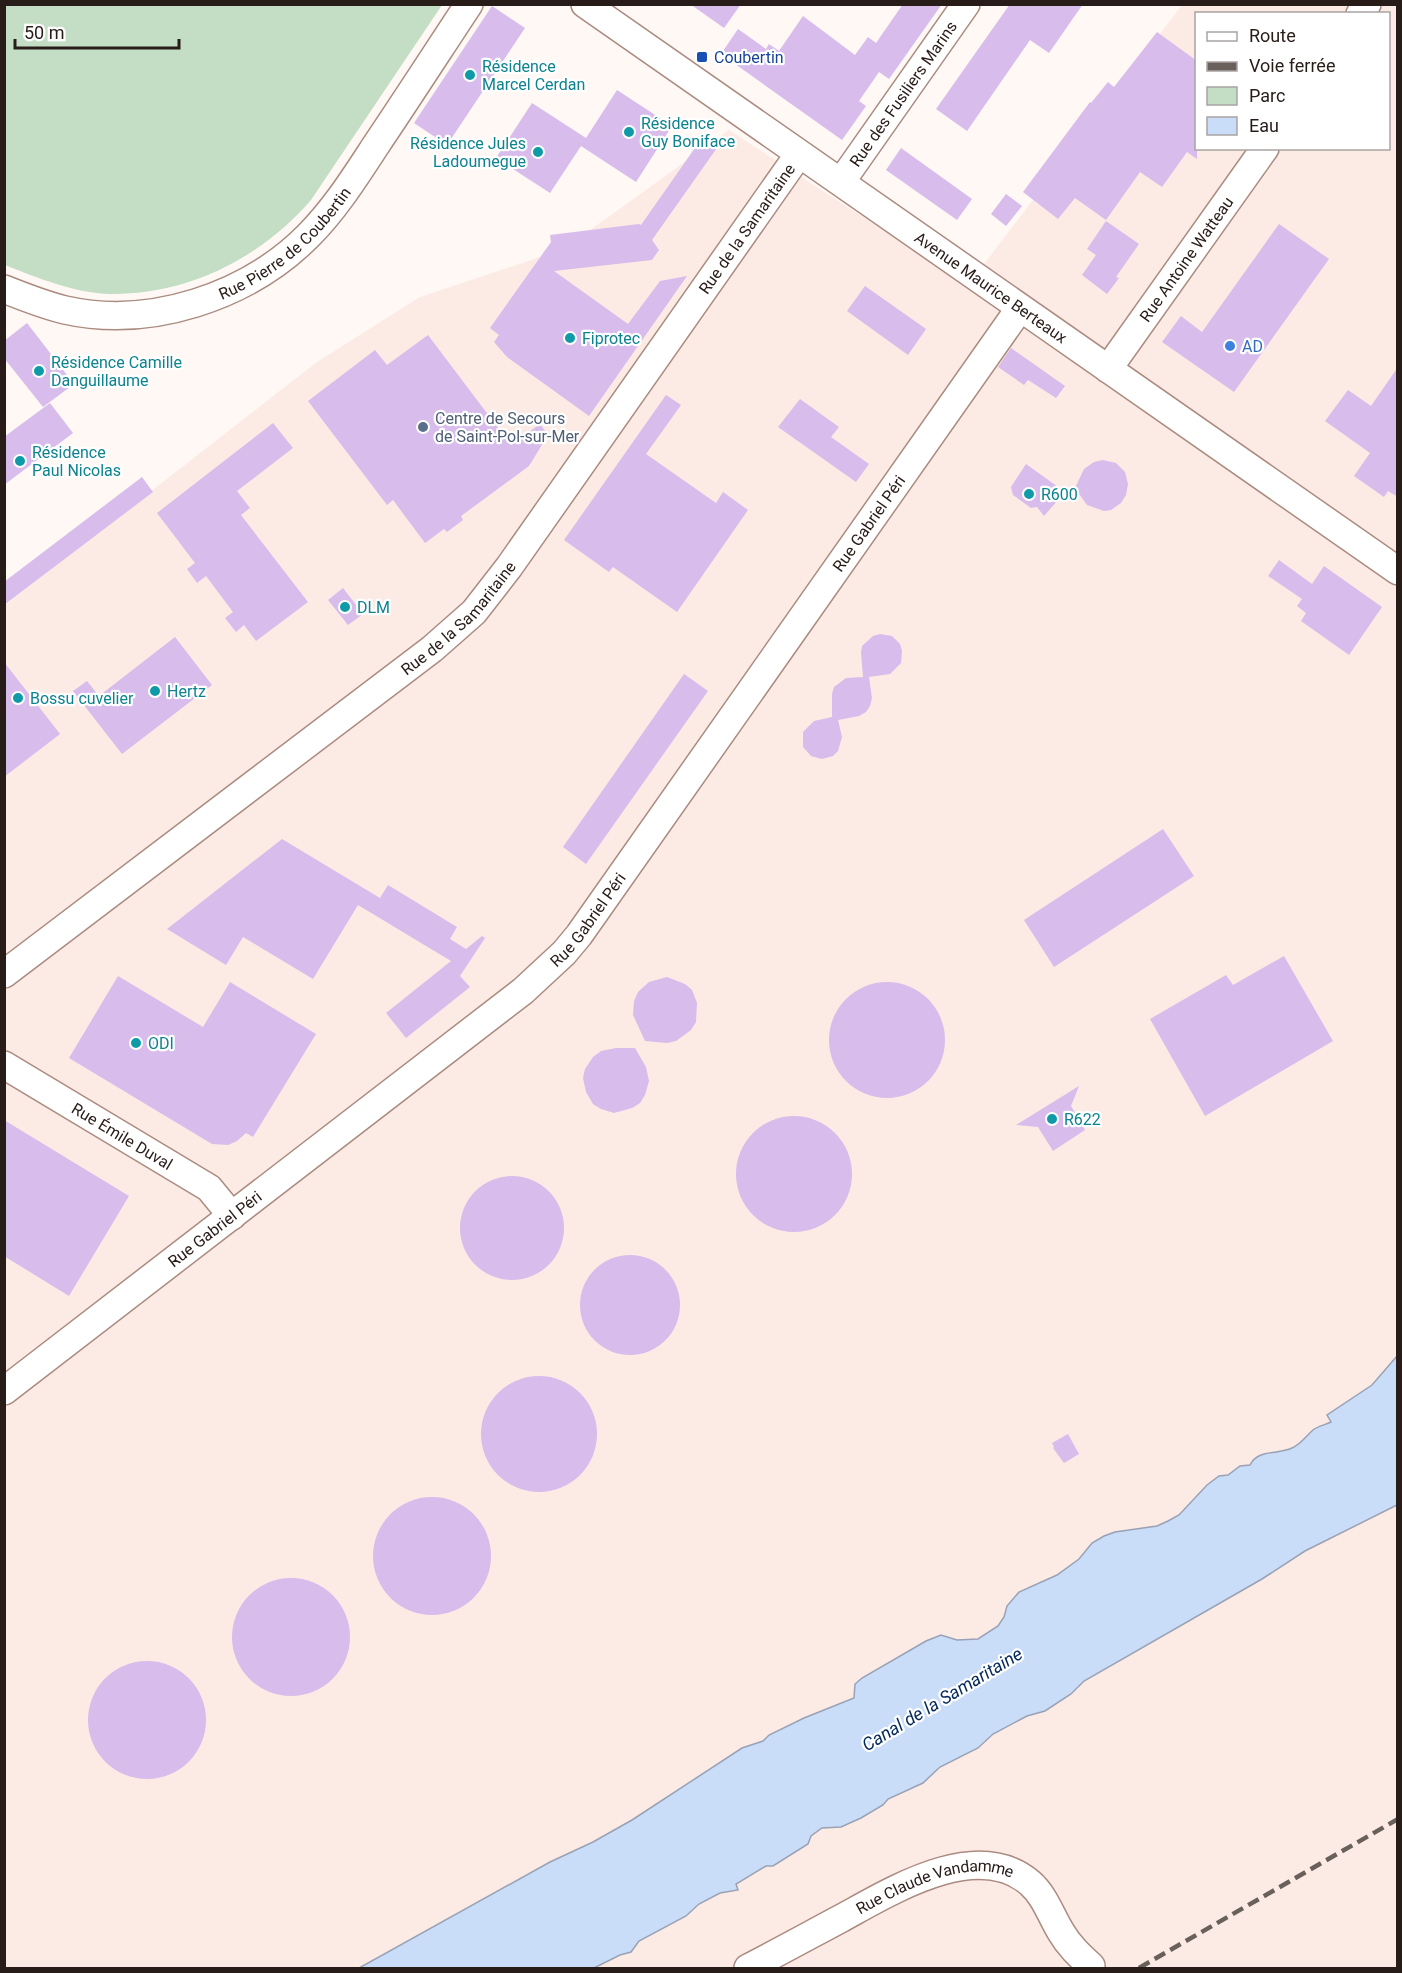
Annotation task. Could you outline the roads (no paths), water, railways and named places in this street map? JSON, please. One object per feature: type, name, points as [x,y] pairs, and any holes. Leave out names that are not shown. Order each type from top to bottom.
[{"type":"street","name":"Rue Pierre de Coubertin","points":[[4,290],[66,310],[127,314],[158,312],[193,304],[226,292],[257,276],[297,247],[329,214],[469,4]]},
{"type":"street","name":"Avenue Maurice Berteaux","points":[[585,4],[1398,571]]},
{"type":"street","name":"Rue des Fusiliers Marins","points":[[841,182],[966,4]]},
{"type":"street","name":"Rue Antoine Watteau","points":[[1108,369],[1263,150]]},
{"type":"street","name":"Rue de la Samaritaine","points":[[4,974],[440,643],[474,612],[509,567],[799,154]]},
{"type":"street","name":"Rue Gabriel Péri","points":[[4,1391],[523,991],[572,944],[1020,308]]},
{"type":"street","name":"Rue Émile Duval","points":[[4,1065],[209,1188],[232,1216]]},
{"type":"street","name":"Rue Claude Vandamme","points":[[748,1968],[900,1887],[934,1874],[966,1866],[1010,1871],[1030,1882],[1044,1899],[1067,1942],[1091,1966]]},
{"type":"water","name":"Canal de la Samaritaine","points":[[1397,1356],[1397,1505],[1305,1551],[1262,1579],[1084,1681],[1071,1694],[1045,1711],[1027,1716],[993,1734],[978,1748],[940,1767],[923,1783],[888,1799],[883,1805],[861,1818],[841,1827],[822,1828],[811,1836],[808,1844],[773,1866],[766,1866],[736,1884],[738,1890],[720,1893],[699,1904],[686,1916],[639,1941],[631,1952],[594,1968],[359,1968],[550,1862],[593,1842],[632,1820],[742,1748],[763,1741],[769,1735],[804,1718],[854,1698],[855,1684],[862,1678],[926,1641],[941,1635],[957,1640],[978,1639],[998,1626],[1007,1606],[1019,1592],[1057,1575],[1079,1559],[1092,1543],[1115,1532],[1157,1526],[1168,1521],[1179,1515],[1207,1485],[1219,1476],[1228,1475],[1240,1466],[1250,1465],[1253,1460],[1263,1454],[1295,1446],[1315,1429],[1331,1422],[1327,1415],[1372,1385]]},
{"type":"railway","points":[[1139,1968],[1398,1819]]},
{"type":"place","name":"Coubertin","points":[[702,57]]},
{"type":"place","name":"Résidence Marcel Cerdan","points":[[470,75]]},
{"type":"place","name":"Résidence Guy Boniface","points":[[629,132]]},
{"type":"place","name":"Résidence Jules Ladoumegue","points":[[538,152]]},
{"type":"place","name":"Fiprotec","points":[[570,338]]},
{"type":"place","name":"AD","points":[[1230,346]]},
{"type":"place","name":"Résidence Camille Danguillaume","points":[[39,371]]},
{"type":"place","name":"Centre de Secours de Saint-Pol-sur-Mer","points":[[423,427]]},
{"type":"place","name":"Résidence Paul Nicolas","points":[[20,461]]},
{"type":"place","name":"R600","points":[[1029,494]]},
{"type":"place","name":"DLM","points":[[345,607]]},
{"type":"place","name":"Hertz","points":[[155,691]]},
{"type":"place","name":"Bossu cuvelier","points":[[18,698]]},
{"type":"place","name":"ODI","points":[[136,1043]]},
{"type":"place","name":"R622","points":[[1052,1119]]}]
